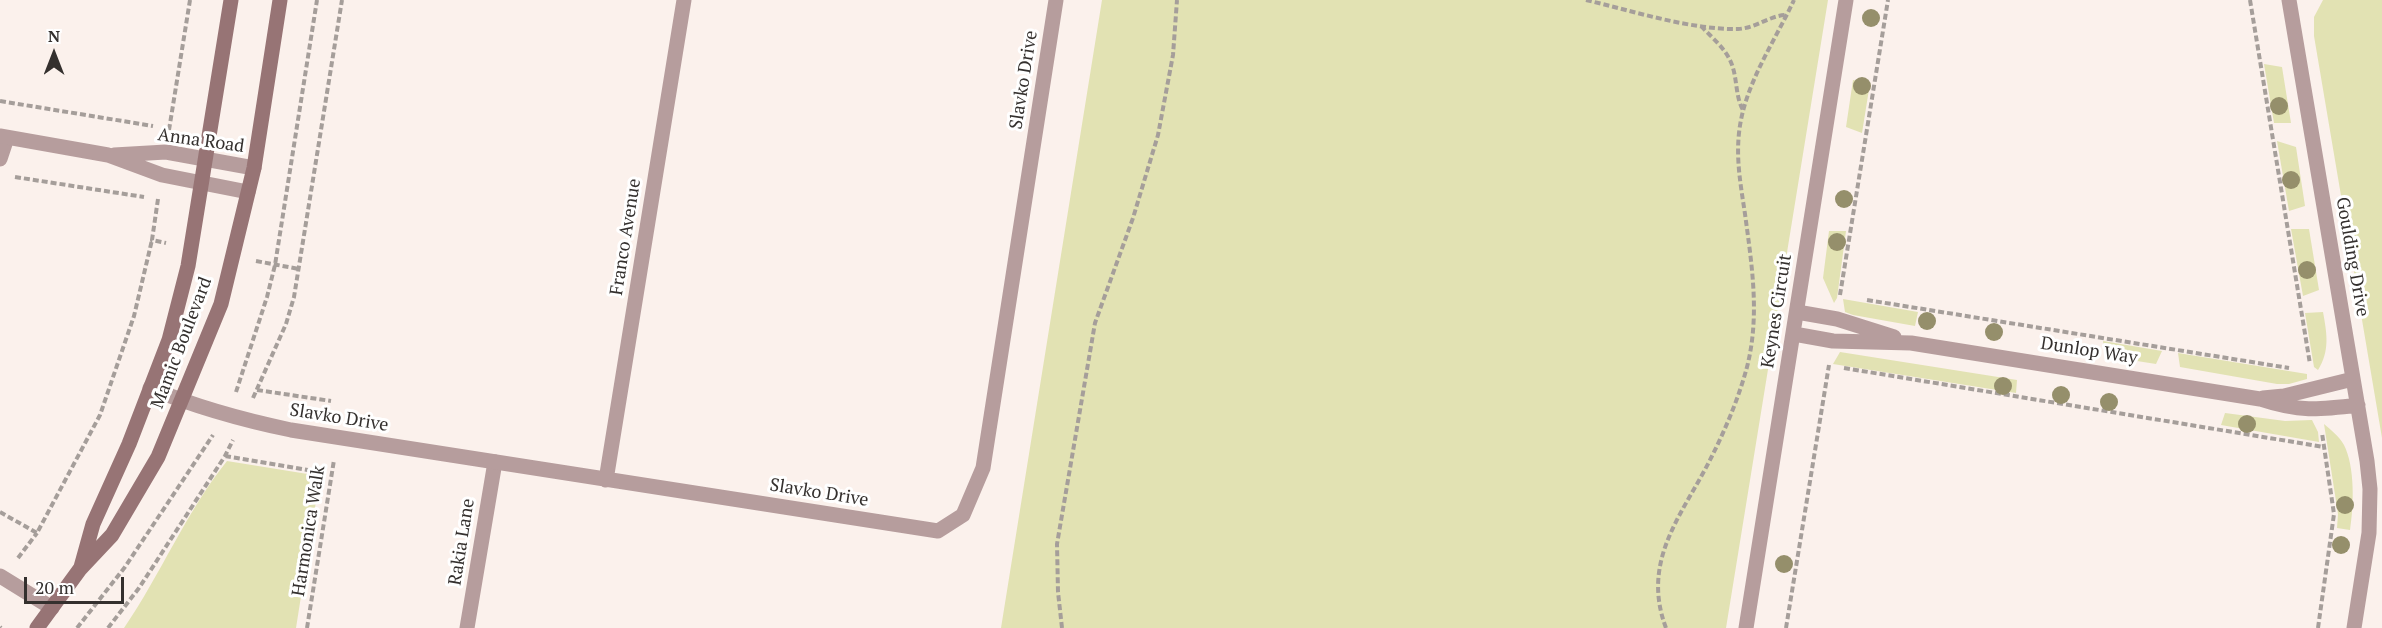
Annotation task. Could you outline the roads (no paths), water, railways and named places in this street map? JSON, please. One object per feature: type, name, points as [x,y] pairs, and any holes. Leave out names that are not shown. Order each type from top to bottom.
[{"type":"street","name":"Mamic Boulevard","points":[[80,569],[93,524],[129,444],[169,340],[188,266],[231,0]]},
{"type":"street","name":"Mamic Boulevard","points":[[37,628],[80,569],[112,535],[158,457],[221,304],[254,168],[280,0]]},
{"type":"street","name":"Franco Avenue","points":[[606,480],[684,0]]},
{"type":"street","name":"Slavko Drive","points":[[150,387],[182,401],[227,413],[242,420],[337,438],[938,531],[963,515],[983,468],[1056,0]]},
{"type":"street","name":"Keynes Circuit","points":[[1746,628],[1846,0]]},
{"type":"street","name":"Goulding Drive","points":[[2289,0],[2353,379],[2376,488],[2376,508],[2369,535],[2354,628]]},
{"type":"street","name":"Anna Road","points":[[4,137],[108,155],[162,176],[248,192]]},
{"type":"street","points":[[0,159],[4,137]]},
{"type":"street","name":"Anna Road","points":[[108,155],[166,152],[254,168]]},
{"type":"street","name":"Dunlop Way","points":[[1797,312],[1837,319],[1911,343]]},
{"type":"street","name":"Dunlop Way","points":[[1794,334],[1833,341],[1911,343],[2260,399],[2285,408],[2318,410],[2358,405]]},
{"type":"street","name":"Dunlop Way","points":[[2260,399],[2353,379]]},
{"type":"street","name":"Rakia Lane","points":[[467,628],[495,462]]},
{"type":"street","points":[[0,576],[52,609]]}]
